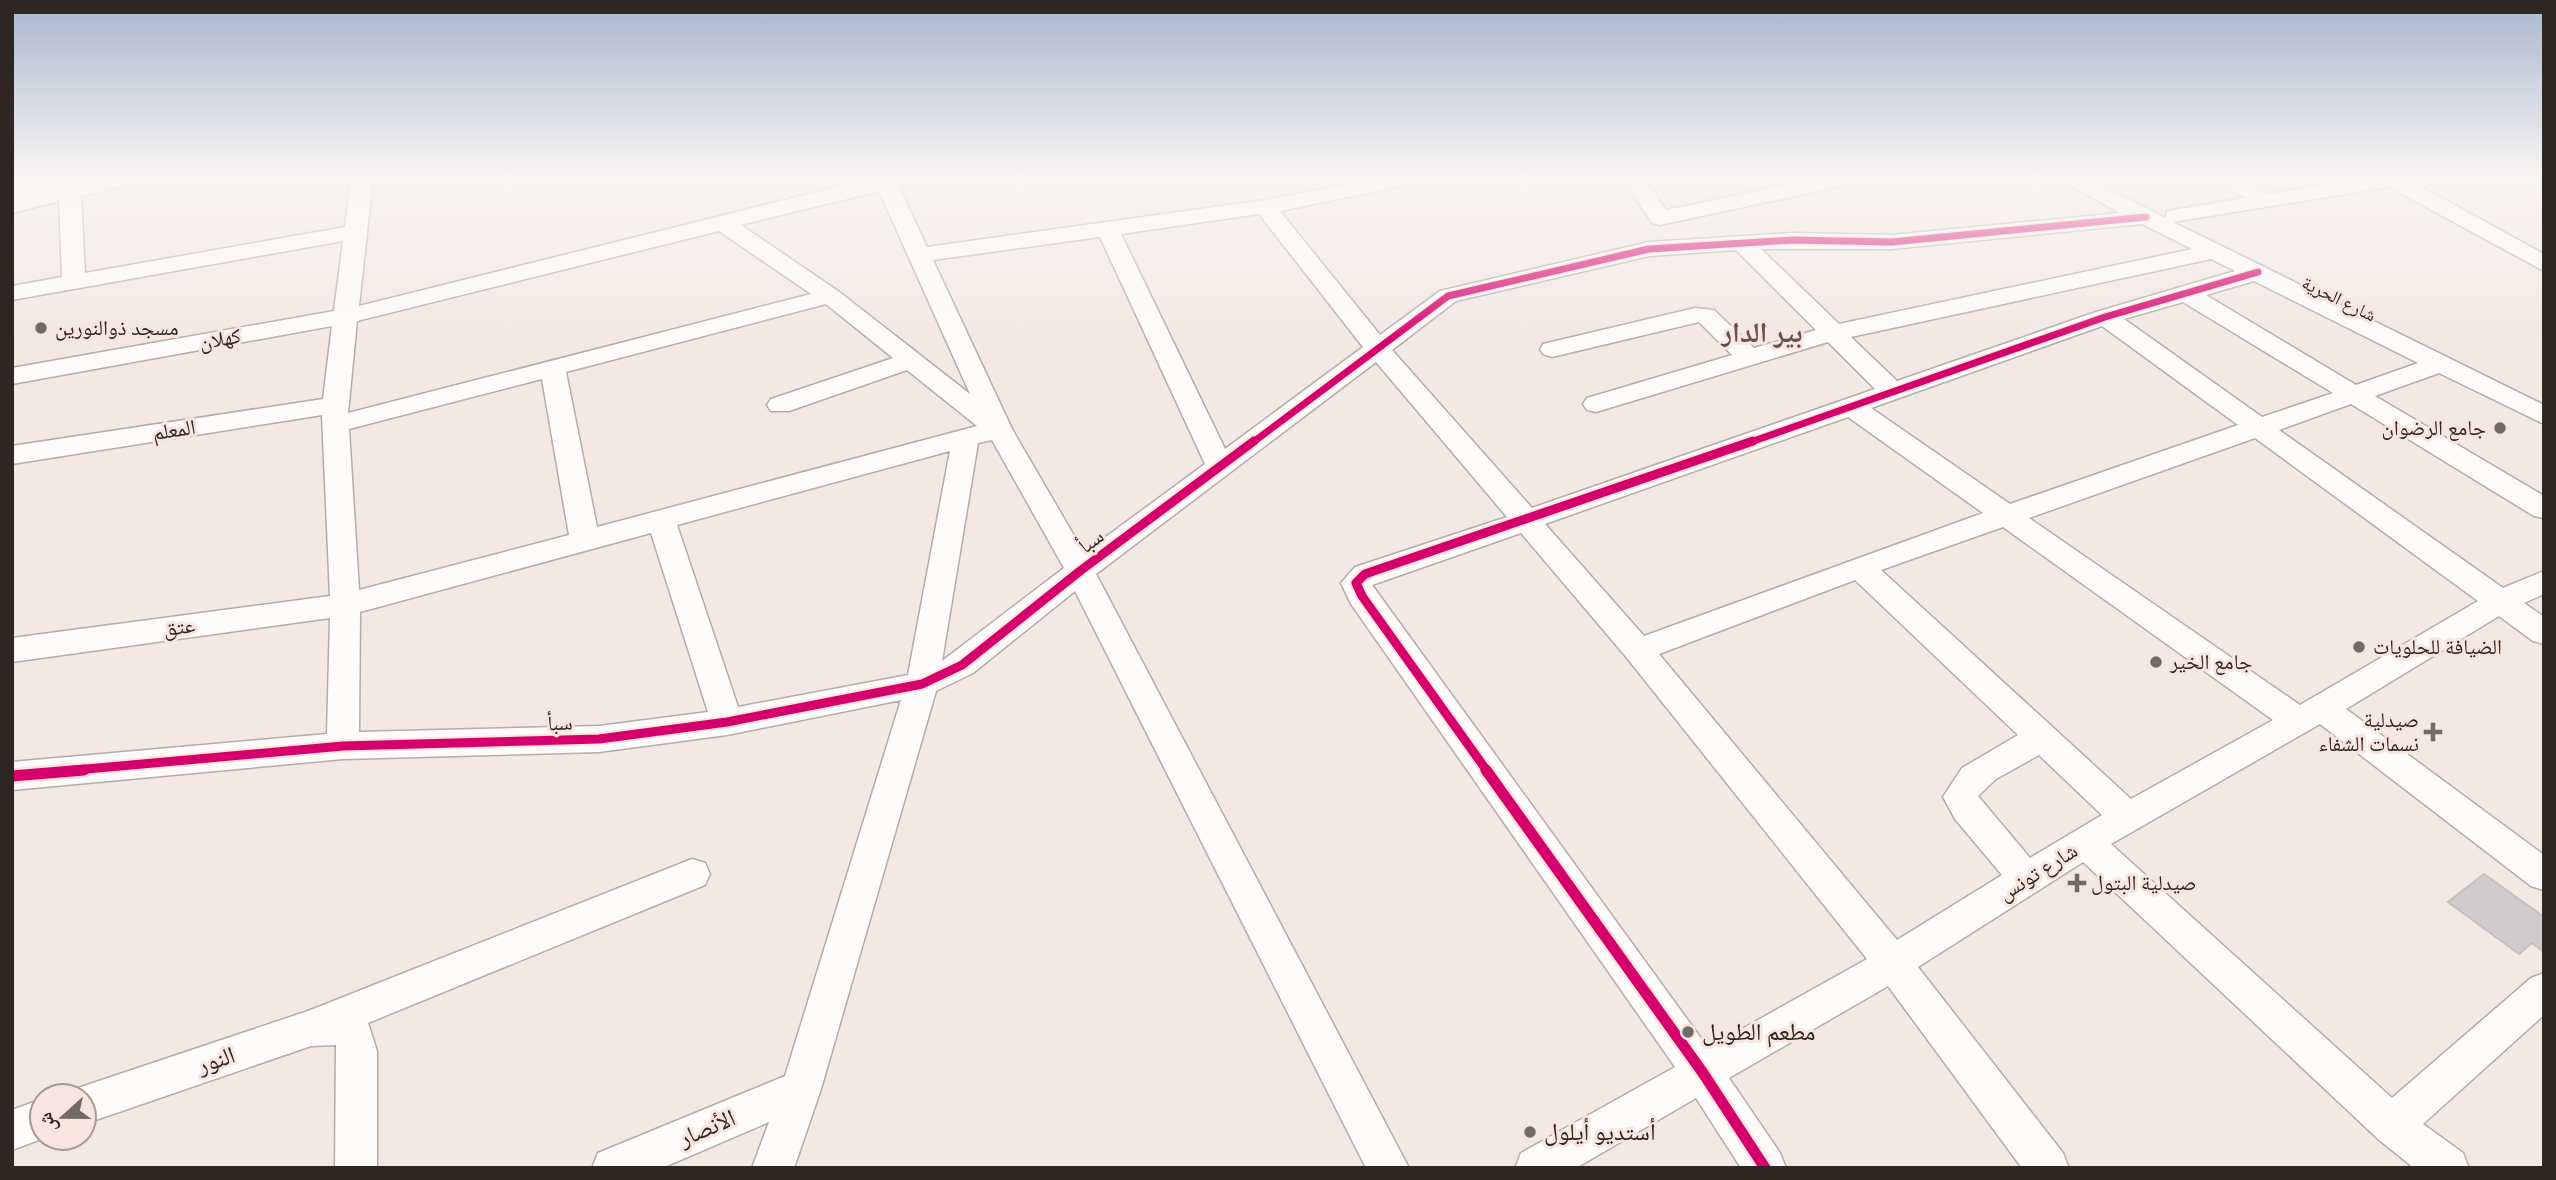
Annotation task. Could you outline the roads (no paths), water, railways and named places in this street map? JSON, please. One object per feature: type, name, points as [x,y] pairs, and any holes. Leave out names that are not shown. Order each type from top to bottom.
[{"type":"street","points":[[71,233],[74,282]]},
{"type":"street","points":[[12,293],[349,233]]},
{"type":"street","points":[[343,746],[345,605],[336,414],[344,317],[355,233]]},
{"type":"street","name":"كهلان","points":[[12,376],[344,317],[682,233]]},
{"type":"street","points":[[738,233],[830,296],[999,429]]},
{"type":"street","points":[[909,233],[999,429],[1080,571],[1388,1168]]},
{"type":"street","points":[[919,255],[1066,233]]},
{"type":"street","points":[[1110,233],[1220,466]]},
{"type":"street","points":[[1286,233],[1377,348],[1638,650],[1893,964],[2048,1168]]},
{"type":"street","points":[[1721,233],[1833,333],[1893,391]]},
{"type":"street","name":"سبأ","points":[[12,776],[343,746],[599,739],[727,722],[922,684],[962,665],[1080,571],[1448,296],[1649,249],[1793,240],[1892,242],[1983,233]]},
{"type":"street","points":[[2179,233],[2544,416]]},
{"type":"street","name":"شارع الحرية","points":[[2209,233],[2544,402]]},
{"type":"street","points":[[2489,233],[2544,264]]},
{"type":"street","points":[[1596,404],[1833,333],[2216,251]]},
{"type":"street","points":[[1765,1168],[1703,1073],[1362,596],[1356,583],[1365,573],[1525,521],[2105,317],[2258,272]]},
{"type":"street","points":[[2184,292],[2544,509]]},
{"type":"street","name":"المعلم","points":[[12,455],[336,414],[553,368],[830,296]]},
{"type":"street","points":[[1552,349],[1695,315],[1705,316],[1750,358]]},
{"type":"street","points":[[2105,317],[2498,603],[2544,633]]},
{"type":"street","points":[[780,405],[912,360]]},
{"type":"street","points":[[1638,650],[1859,567],[2441,364]]},
{"type":"street","points":[[553,368],[585,541]]},
{"type":"street","points":[[1850,407],[2006,515],[2311,715],[2544,875]]},
{"type":"street","name":"عتق","points":[[12,650],[345,605],[999,429]]},
{"type":"street","points":[[773,1168],[801,1089],[922,684],[966,438]]},
{"type":"street","points":[[661,520],[727,722]]},
{"type":"street","points":[[1859,567],[2128,818]]},
{"type":"street","name":"شارع تونس","points":[[1536,1168],[1893,964],[2085,842],[2311,715],[2498,603],[2544,581]]},
{"type":"street","points":[[2027,879],[1967,809],[1960,796],[1964,786],[1974,777],[2042,737]]},
{"type":"street","points":[[2085,842],[2392,1125],[2448,1168]]},
{"type":"street","points":[[311,1028],[692,874]]},
{"type":"street","points":[[2392,1125],[2544,990]]},
{"type":"street","name":"النور","points":[[98,1100],[311,1028],[350,1026],[357,1051],[356,1168]]},
{"type":"street","name":"الأنصار","points":[[613,1168],[801,1089]]},
{"type":"place","name":"مسجد ذوالنورين","points":[[41,328]]},
{"type":"place","name":"جامع الرضوان","points":[[2500,428]]},
{"type":"place","name":"الضيافة للحلويات","points":[[2359,647]]},
{"type":"place","name":"جامع الخير","points":[[2156,662]]},
{"type":"place","name":"صيدلية نسمات الشفاء","points":[[2433,732]]},
{"type":"place","name":"صيدلية البتول","points":[[2077,883]]},
{"type":"place","name":"مطعم الطويل","points":[[1688,1032]]},
{"type":"place","name":"أستديو أيلول","points":[[1530,1132]]},
{"type":"district","name":"بير الدار","points":[[1762,332]]}]
